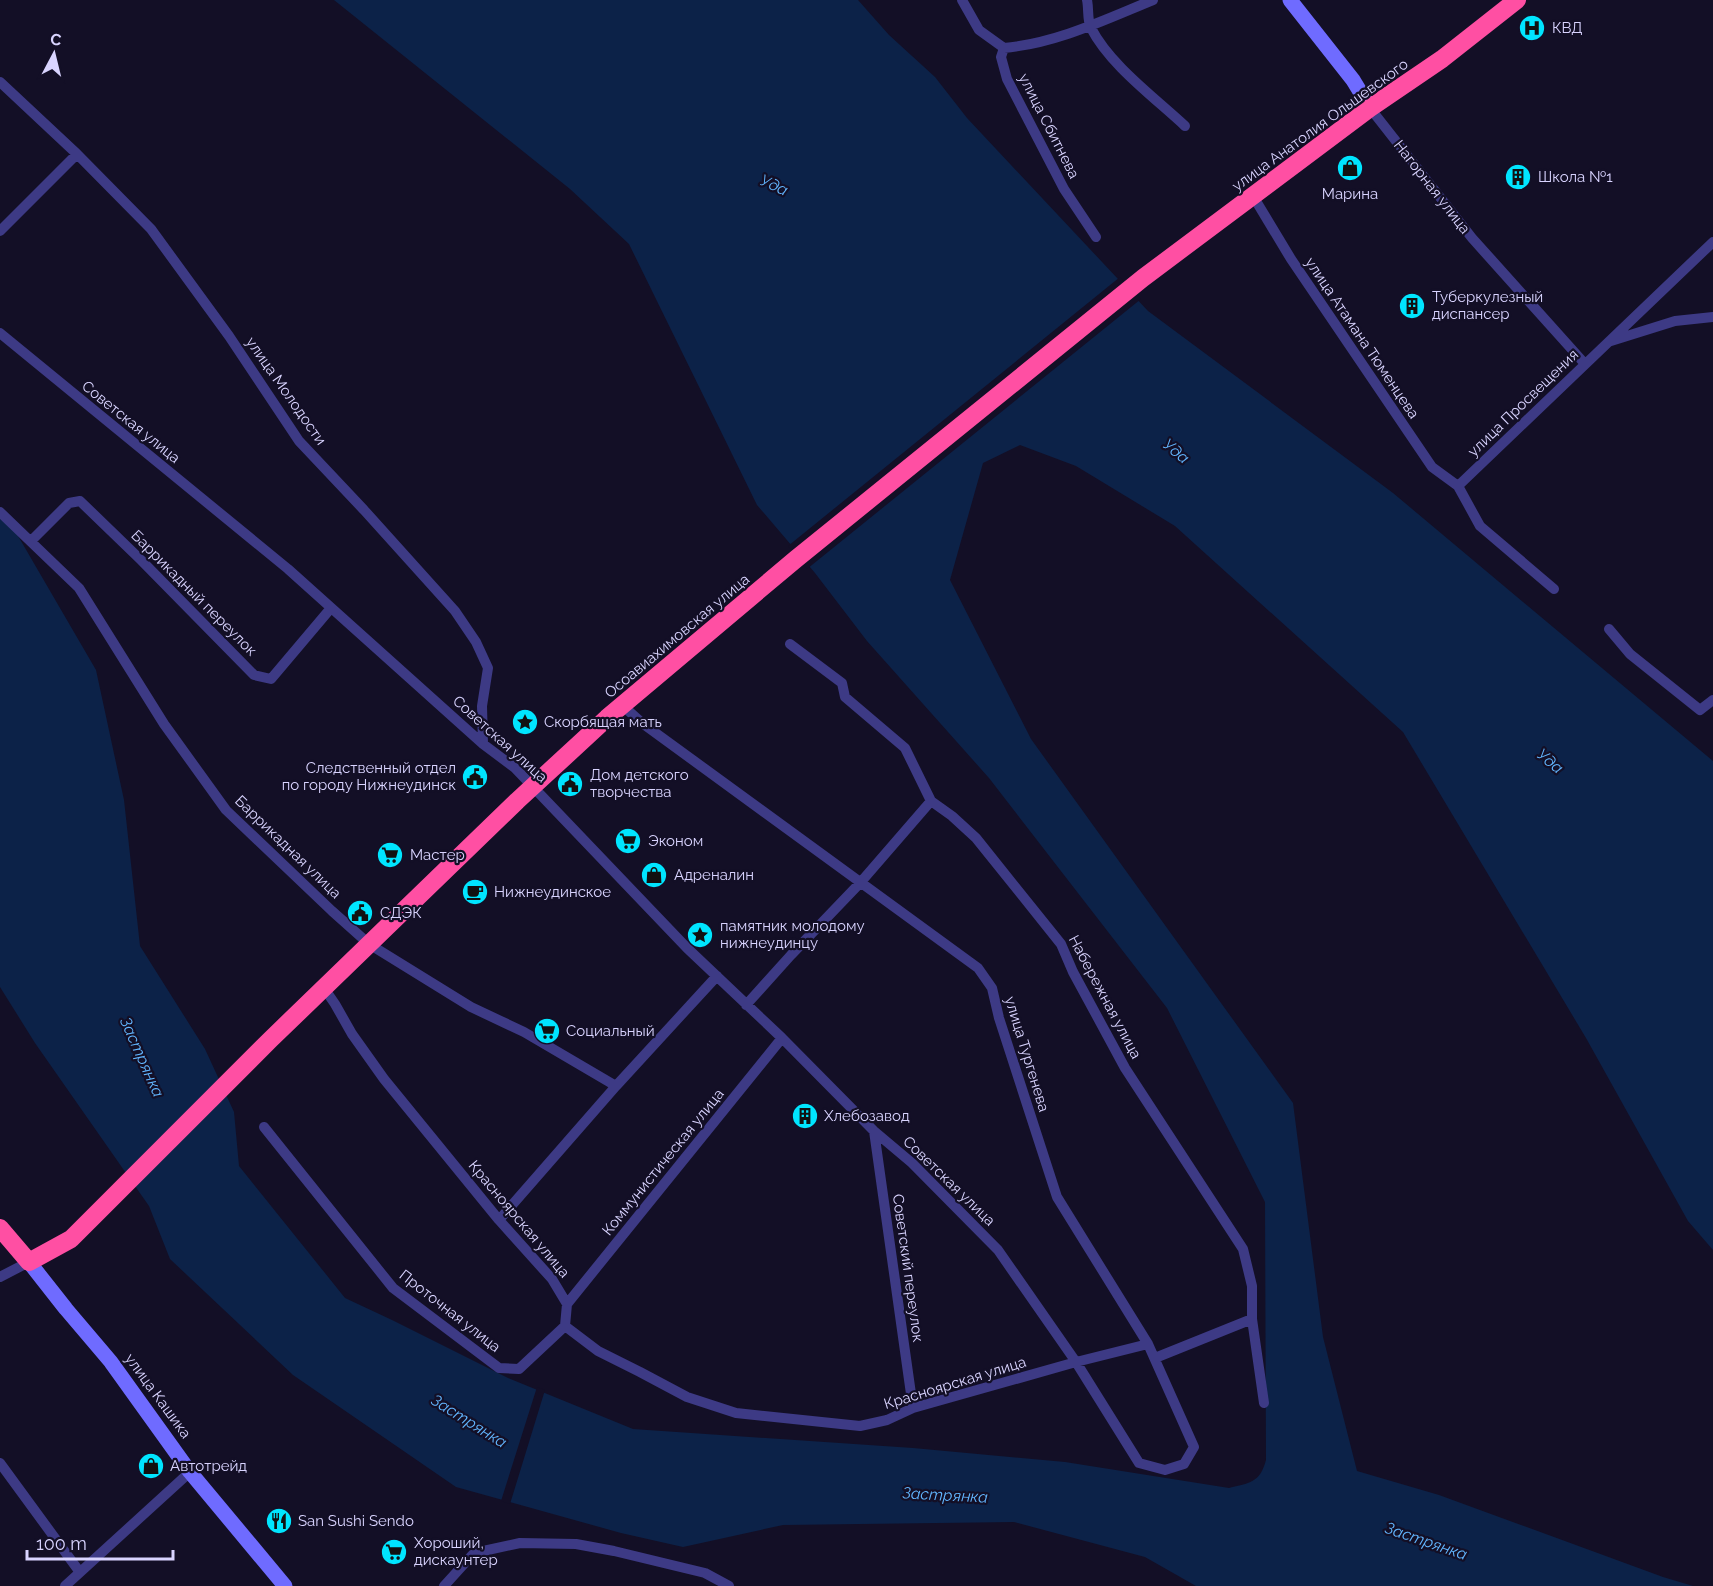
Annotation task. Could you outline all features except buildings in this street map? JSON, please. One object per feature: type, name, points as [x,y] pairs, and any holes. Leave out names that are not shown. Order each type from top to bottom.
[{"type":"highway","name":"улица Анатолия Ольшевского","points":[[796,559],[1143,278],[1370,108],[1442,58],[1513,1]]},
{"type":"highway","name":"Осоавиахимовская улица","points":[[29,1262],[71,1239],[270,1040],[533,787],[622,705],[796,559]]},
{"type":"highway","name":"улица Кашика","points":[[0,1228],[29,1262]]},
{"type":"street","points":[[962,0],[979,30],[1004,48],[1039,43],[1071,34],[1153,0]]},
{"type":"street","points":[[1087,0],[1089,26],[1110,56],[1185,126]]},
{"type":"street","name":"Нагорная улица","points":[[1290,0],[1353,80],[1370,108],[1472,238],[1585,364]]},
{"type":"street","name":"улица Сбитнева","points":[[1004,48],[1001,57],[1007,80],[1064,189],[1096,237]]},
{"type":"street","name":"улица Молодости","points":[[0,82],[77,154],[151,229],[229,336],[299,441],[455,611],[476,642],[488,668],[482,706],[483,744]]},
{"type":"street","points":[[0,231],[77,154]]},
{"type":"street","name":"улица Атамана Тюменцева","points":[[1253,196],[1291,259],[1432,467],[1458,486]]},
{"type":"street","name":"улица Просвещения","points":[[1458,486],[1713,242]]},
{"type":"street","name":"улица Просвещения","points":[[1609,341],[1675,321],[1713,317]]},
{"type":"street","name":"Советская улица","points":[[0,333],[288,569],[483,744],[515,768],[687,948],[782,1038],[874,1131],[912,1163],[998,1250],[1076,1362],[1139,1463]]},
{"type":"street","points":[[1458,486],[1480,526],[1554,590]]},
{"type":"street","name":"Баррикадный переулок","points":[[31,541],[69,503],[80,501],[254,675],[271,680],[331,608]]},
{"type":"street","name":"Баррикадная улица","points":[[0,512],[79,588],[164,724],[226,810],[332,910],[369,944],[471,1007],[524,1032],[616,1086]]},
{"type":"street","points":[[1609,629],[1630,654],[1700,710],[1713,700]]},
{"type":"street","name":"Набережная улица","points":[[790,644],[842,683],[845,697],[905,748],[931,801],[976,838],[1061,944],[1073,972],[1125,1068],[1243,1250],[1252,1286],[1252,1319],[1264,1403]]},
{"type":"street","name":"улица Тургенева","points":[[622,705],[642,723],[978,968],[992,988],[999,1018],[1057,1197],[1148,1344],[1194,1447],[1184,1464],[1165,1470],[1139,1463]]},
{"type":"street","points":[[746,1005],[860,883],[931,801]]},
{"type":"street","points":[[500,1220],[616,1086],[717,976]]},
{"type":"street","name":"Красноярская улица","points":[[324,988],[384,1080],[552,1279],[567,1304]]},
{"type":"street","name":"Коммунистическая улица","points":[[567,1304],[782,1038]]},
{"type":"street","name":"Проточная улица","points":[[264,1127],[393,1288],[499,1368],[519,1369],[565,1326]]},
{"type":"street","name":"Советский переулок","points":[[874,1131],[913,1408]]},
{"type":"street","points":[[0,1277],[29,1262]]},
{"type":"street","name":"улица Кашика","points":[[29,1262],[111,1362],[190,1472],[285,1586]]},
{"type":"street","points":[[565,1326],[567,1304]]},
{"type":"street","points":[[1155,1358],[1252,1319]]},
{"type":"street","name":"Красноярская улица","points":[[565,1326],[591,1347],[687,1397],[736,1413],[860,1426],[887,1420],[913,1408],[1148,1344]]},
{"type":"street","points":[[0,1463],[79,1571]]},
{"type":"street","points":[[65,1586],[190,1472]]},
{"type":"street","points":[[444,1586],[474,1553],[520,1543],[576,1544],[705,1573],[729,1586]]},
{"type":"water","points":[[334,0],[858,0],[889,35],[935,77],[967,118],[1148,311],[1393,493],[1713,761],[1713,1250],[1688,1221],[1586,1038],[1403,732],[1175,526],[1076,466],[1020,445],[983,463],[950,580],[1031,739],[1293,1103],[1323,1337],[1357,1471],[1439,1495],[1693,1586],[1196,1586],[1145,1557],[1014,1522],[783,1525],[683,1547],[621,1533],[456,1487],[293,1375],[170,1259],[149,1206],[35,1043],[0,987],[0,519],[14,529],[96,670],[124,800],[140,946],[205,1049],[234,1112],[239,1166],[345,1298],[508,1378],[633,1429],[913,1448],[1065,1462],[1229,1488],[1257,1478],[1266,1460],[1265,1202],[1167,1008],[989,778],[867,641],[815,573],[757,505],[629,244],[570,189]]},
{"type":"pier","points":[[1120,277],[1141,299],[807,569],[788,546]]},
{"type":"pier","points":[[537,1387],[545,1390],[510,1504],[501,1501]]},
{"type":"place","name":"КВД","points":[[1532,28]]},
{"type":"place","name":"Марина","points":[[1350,168]]},
{"type":"place","name":"Школа №1","points":[[1518,177]]},
{"type":"place","name":"Туберкулезный диспансер","points":[[1412,306]]},
{"type":"place","name":"Скорбящая мать","points":[[525,722]]},
{"type":"place","name":"Следственный отдел по городу Нижнеудинск","points":[[475,777]]},
{"type":"place","name":"Дом детского творчества","points":[[570,784]]},
{"type":"place","name":"Эконом","points":[[628,841]]},
{"type":"place","name":"Мастер","points":[[390,855]]},
{"type":"place","name":"Адреналин","points":[[654,875]]},
{"type":"place","name":"Нижнеудинское","points":[[475,892]]},
{"type":"place","name":"СДЭК","points":[[360,913]]},
{"type":"place","name":"памятник молодому нижнеудинцу","points":[[700,935]]},
{"type":"place","name":"Социальный","points":[[547,1031]]},
{"type":"place","name":"Хлебозавод","points":[[805,1116]]},
{"type":"place","name":"Автотрейд","points":[[151,1466]]},
{"type":"place","name":"San Sushi Sendo","points":[[279,1521]]},
{"type":"place","name":"Хороший, дискаунтер","points":[[394,1552]]},
{"type":"water label","name":"Уда","points":[[774,185]]},
{"type":"water label","name":"Уда","points":[[1176,451]]},
{"type":"water label","name":"Уда","points":[[1550,761]]},
{"type":"water label","name":"Застрянка","points":[[142,1057]]},
{"type":"water label","name":"Застрянка","points":[[469,1421]]},
{"type":"water label","name":"Застрянка","points":[[945,1495]]},
{"type":"water label","name":"Застрянка","points":[[1426,1541]]}]
